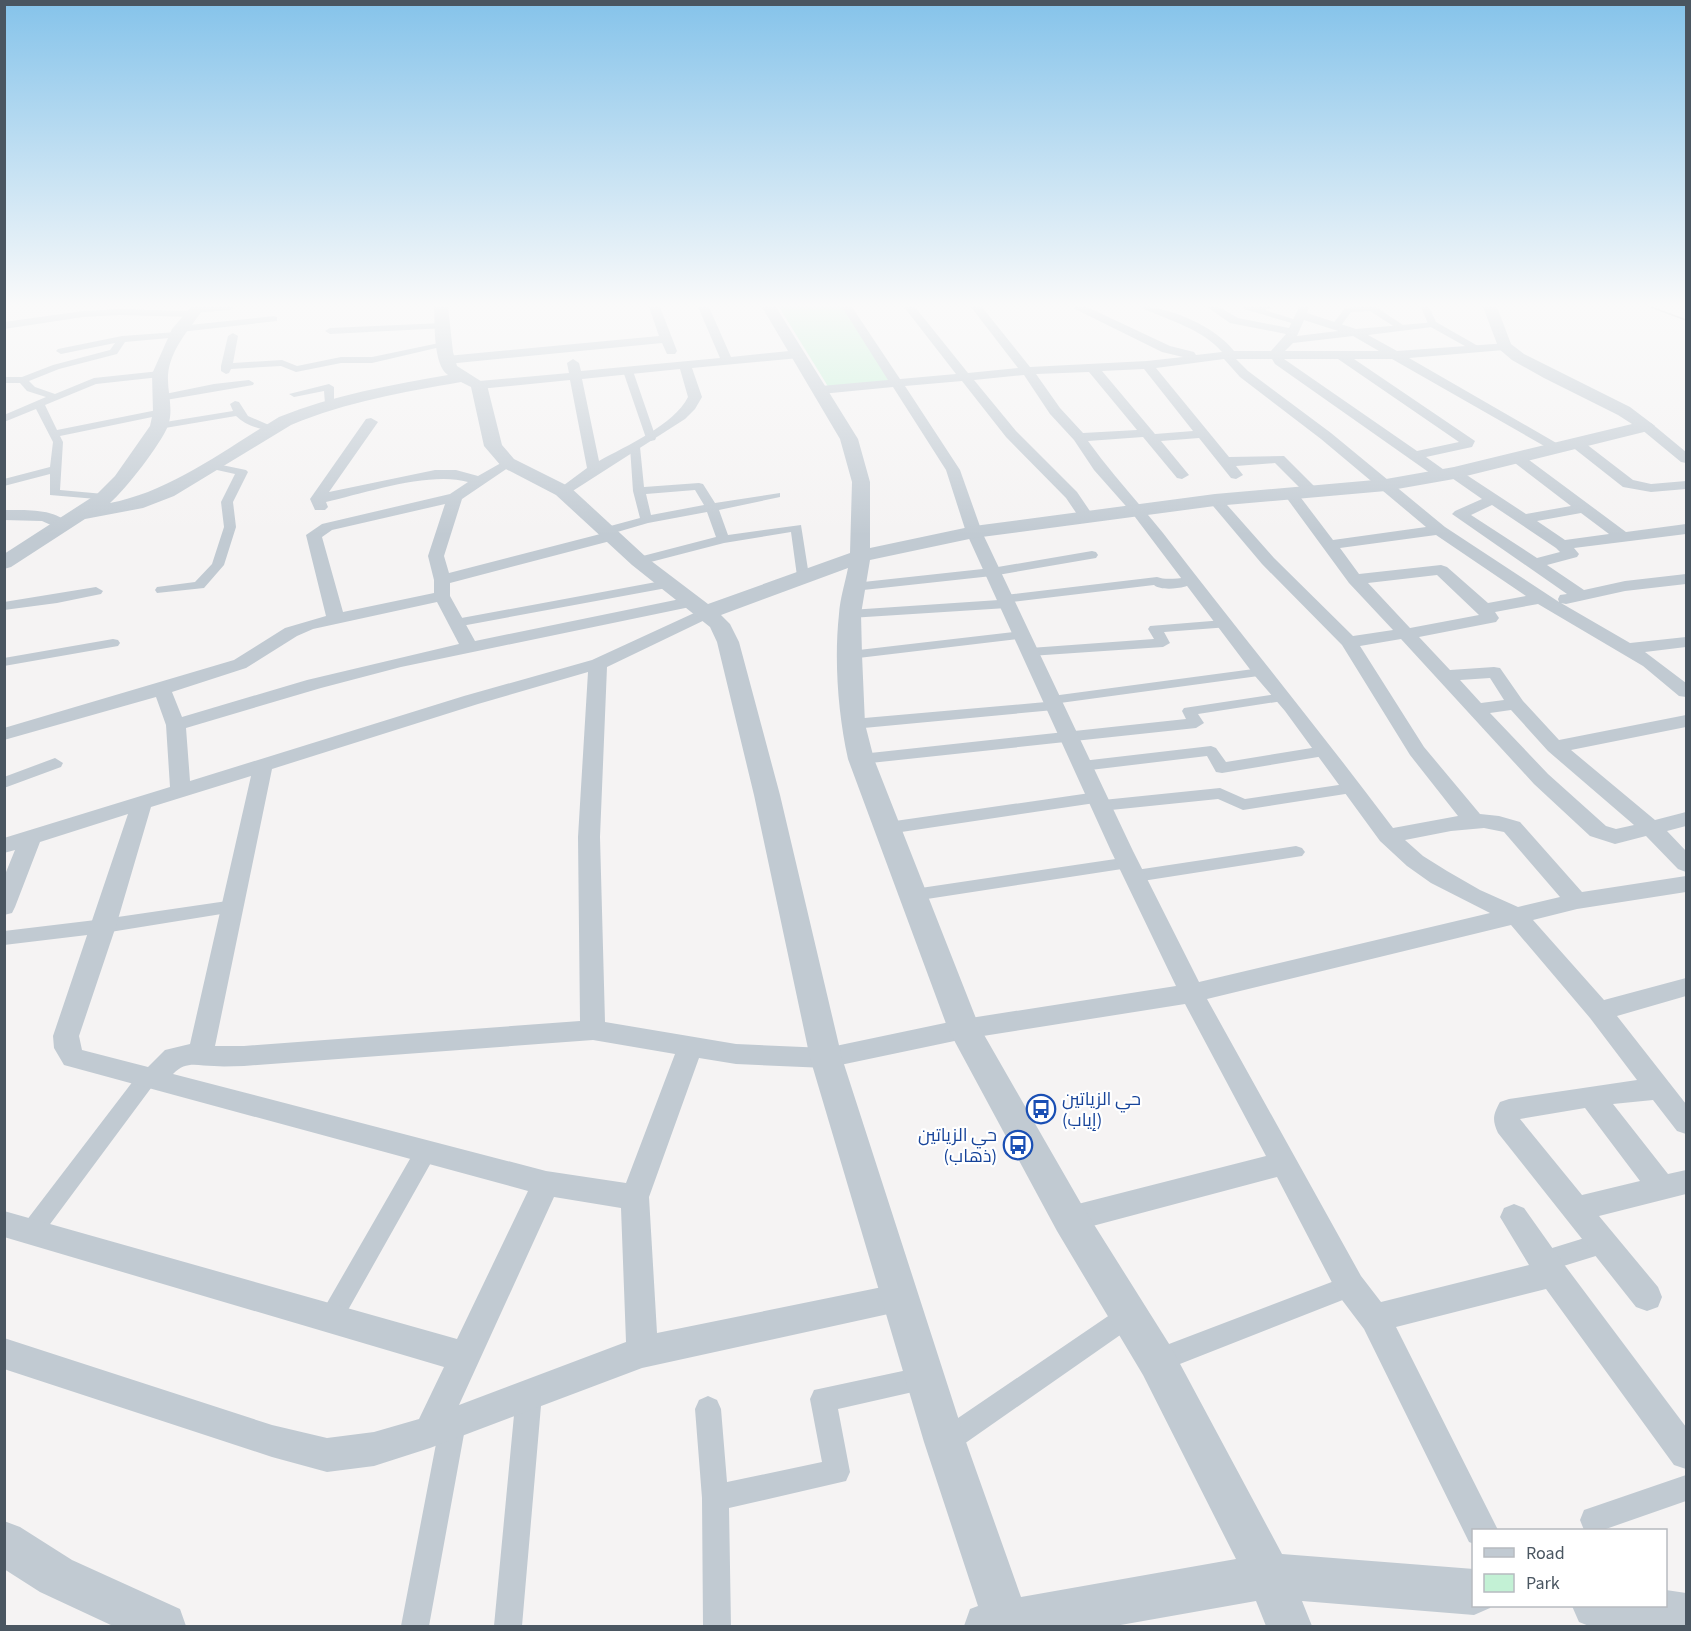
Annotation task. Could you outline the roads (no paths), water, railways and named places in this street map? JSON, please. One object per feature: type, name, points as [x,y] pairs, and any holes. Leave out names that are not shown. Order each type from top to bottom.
[{"type":"street","points":[[26,383],[31,389],[55,397]]},
{"type":"street","points":[[4,418],[89,383]]},
{"type":"street","points":[[4,563],[104,498],[122,480],[161,412],[160,383]]},
{"type":"street","points":[[161,412],[214,387],[248,383]]},
{"type":"street","points":[[80,514],[153,498],[167,492],[305,412],[330,404],[378,383]]},
{"type":"street","points":[[467,383],[493,446],[507,463],[563,491],[639,561],[718,624],[728,642],[767,795],[826,1058],[902,1297],[1000,1625],[1269,1576],[1472,1592]]},
{"type":"street","points":[[578,383],[594,469]]},
{"type":"street","points":[[633,383],[651,438]]},
{"type":"street","points":[[563,491],[594,469],[651,438],[694,402],[695,397],[689,383]]},
{"type":"street","points":[[817,383],[849,439],[861,482],[860,556],[852,600],[850,655],[853,724],[861,759],[964,1029],[1070,1219],[1156,1361],[1269,1576],[1289,1626]]},
{"type":"street","points":[[821,390],[907,383]]},
{"type":"street","points":[[971,383],[1011,434],[1072,495],[1086,517]]},
{"type":"street","points":[[1036,383],[1055,411],[1079,437],[1099,467],[1137,510],[1261,672],[1284,697],[1388,836],[1415,861],[1439,877],[1472,896],[1515,915],[1599,1011],[1686,1123]]},
{"type":"street","points":[[1106,383],[1182,475]]},
{"type":"street","points":[[1161,383],[1236,475]]},
{"type":"street","points":[[1256,383],[1386,485],[1438,530],[1545,601],[1649,662],[1686,692]]},
{"type":"street","points":[[1309,383],[1414,456],[1494,499],[1562,545],[1571,554],[1534,564]]},
{"type":"street","points":[[1382,383],[1468,441],[1467,444],[1414,456]]},
{"type":"street","points":[[1451,383],[1567,446],[1628,484],[1651,488],[1686,485]]},
{"type":"street","points":[[1568,383],[1606,401],[1646,426],[1686,459]]},
{"type":"street","points":[[898,384],[953,470],[974,532],[992,572],[1099,802],[1192,993],[1350,1286],[1375,1318],[1480,1529]]},
{"type":"street","points":[[294,394],[329,387],[330,404]]},
{"type":"street","points":[[39,404],[58,442],[54,494],[104,498]]},
{"type":"street","points":[[54,434],[161,412],[236,408],[249,422],[273,429]]},
{"type":"street","points":[[317,499],[371,422]]},
{"type":"street","points":[[176,725],[314,684],[470,648],[697,608],[804,576],[860,556],[974,532],[1215,500],[1386,485],[1448,474],[1646,426]]},
{"type":"street","points":[[1079,437],[1201,434]]},
{"type":"street","points":[[635,447],[639,491],[646,520]]},
{"type":"street","points":[[1516,457],[1621,536]]},
{"type":"street","points":[[1225,462],[1279,459],[1310,490]]},
{"type":"street","points":[[336,620],[314,535],[327,527],[455,497],[507,463]]},
{"type":"street","points":[[162,590],[199,585],[218,565],[230,527],[227,502],[242,472],[212,466]]},
{"type":"street","points":[[4,483],[56,469]]},
{"type":"street","points":[[317,499],[435,474],[456,474],[480,481]]},
{"type":"street","points":[[639,491],[699,486],[712,508],[723,539]]},
{"type":"street","points":[[1290,493],[1355,579],[1448,676],[1541,779],[1598,831],[1614,837],[1649,826],[1686,819]]},
{"type":"street","points":[[4,734],[240,664],[291,632],[308,625],[336,620],[442,588],[646,520],[776,495]]},
{"type":"street","points":[[455,497],[436,556],[442,588],[456,623],[470,648]]},
{"type":"street","points":[[317,499],[327,527]]},
{"type":"street","points":[[1494,499],[1460,514],[1580,595]]},
{"type":"street","points":[[1215,500],[1268,561],[1349,642],[1417,751],[1474,821]]},
{"type":"street","points":[[1524,519],[1582,508]]},
{"type":"street","points":[[6,516],[37,516],[62,525]]},
{"type":"street","points":[[639,561],[723,539],[797,528],[804,576]]},
{"type":"street","points":[[1562,545],[1686,529]]},
{"type":"street","points":[[1329,545],[1438,530]]},
{"type":"street","points":[[852,600],[1092,555]]},
{"type":"street","points":[[1349,642],[1485,620],[1490,615],[1441,570],[1355,579]]},
{"type":"street","points":[[1484,609],[1545,601],[1625,586],[1686,579]]},
{"type":"street","points":[[852,600],[1006,601],[1157,581],[1160,585],[1191,581]]},
{"type":"street","points":[[456,623],[668,584]]},
{"type":"street","points":[[4,606],[96,591]]},
{"type":"street","points":[[4,846],[471,700],[598,664],[697,608]]},
{"type":"street","points":[[850,655],[1026,643],[1163,643],[1155,629],[1224,624]]},
{"type":"street","points":[[1629,650],[1686,642]]},
{"type":"street","points":[[4,662],[113,643]]},
{"type":"street","points":[[593,1030],[589,837],[598,664]]},
{"type":"street","points":[[853,724],[1053,703],[1261,672]]},
{"type":"street","points":[[1448,676],[1494,672],[1497,674],[1516,704],[1555,747],[1649,826],[1686,864]]},
{"type":"street","points":[[162,689],[176,725],[180,791]]},
{"type":"street","points":[[861,759],[1196,723],[1189,711],[1284,697]]},
{"type":"street","points":[[1477,709],[1516,704]]},
{"type":"street","points":[[1555,747],[1686,721]]},
{"type":"street","points":[[1082,766],[1211,751],[1222,768],[1324,751]]},
{"type":"street","points":[[4,783],[55,763]]},
{"type":"street","points":[[203,1053],[202,1048],[263,766]]},
{"type":"street","points":[[888,828],[1099,802],[1220,793],[1243,805],[1352,788]]},
{"type":"street","points":[[141,804],[104,926],[66,1036],[67,1048],[73,1058],[546,1183],[635,1197]]},
{"type":"street","points":[[1388,836],[1474,821],[1501,822],[1512,827],[1577,901]]},
{"type":"street","points":[[4,906],[31,838]]},
{"type":"street","points":[[914,895],[1296,852]]},
{"type":"street","points":[[464,1357],[18,1228],[167,1060],[177,1055],[203,1053],[210,1056],[244,1056],[593,1030],[736,1054],[826,1058],[964,1029],[1192,993],[1577,901],[1686,884]]},
{"type":"street","points":[[4,938],[104,926],[234,906]]},
{"type":"street","points":[[1599,1011],[1686,987]]},
{"type":"street","points":[[642,1352],[635,1197],[690,1048]]},
{"type":"street","points":[[1647,1297],[1508,1125],[1506,1116],[1509,1110],[1591,1096],[1660,1088]]},
{"type":"street","points":[[1576,1209],[1674,1184],[1591,1096]]},
{"type":"street","points":[[331,1318],[426,1152]]},
{"type":"street","points":[[1070,1219],[1285,1163]]},
{"type":"street","points":[[415,1626],[442,1427],[464,1357],[546,1183]]},
{"type":"street","points":[[1514,1217],[1548,1267],[1686,1453]]},
{"type":"street","points":[[1375,1318],[1548,1267],[1604,1243]]},
{"type":"street","points":[[1156,1361],[1350,1286]]},
{"type":"street","points":[[4,1353],[272,1441],[327,1455],[374,1449],[442,1427],[642,1352],[902,1297]]},
{"type":"street","points":[[945,1442],[1128,1316]]},
{"type":"street","points":[[715,1498],[837,1472],[823,1399],[926,1378]]},
{"type":"street","points":[[508,1626],[530,1395]]},
{"type":"street","points":[[708,1409],[715,1498],[717,1626]]},
{"type":"street","points":[[1594,1520],[1686,1488]]},
{"type":"street","points":[[4,1543],[56,1576],[163,1626]]},
{"type":"street","points":[[1606,1607],[1670,1619]]},
{"type":"place","name":"حي الزياتين (إياب)","points":[[1041,1109]]},
{"type":"place","name":"حي الزياتين (ذهاب)","points":[[1018,1145]]}]
